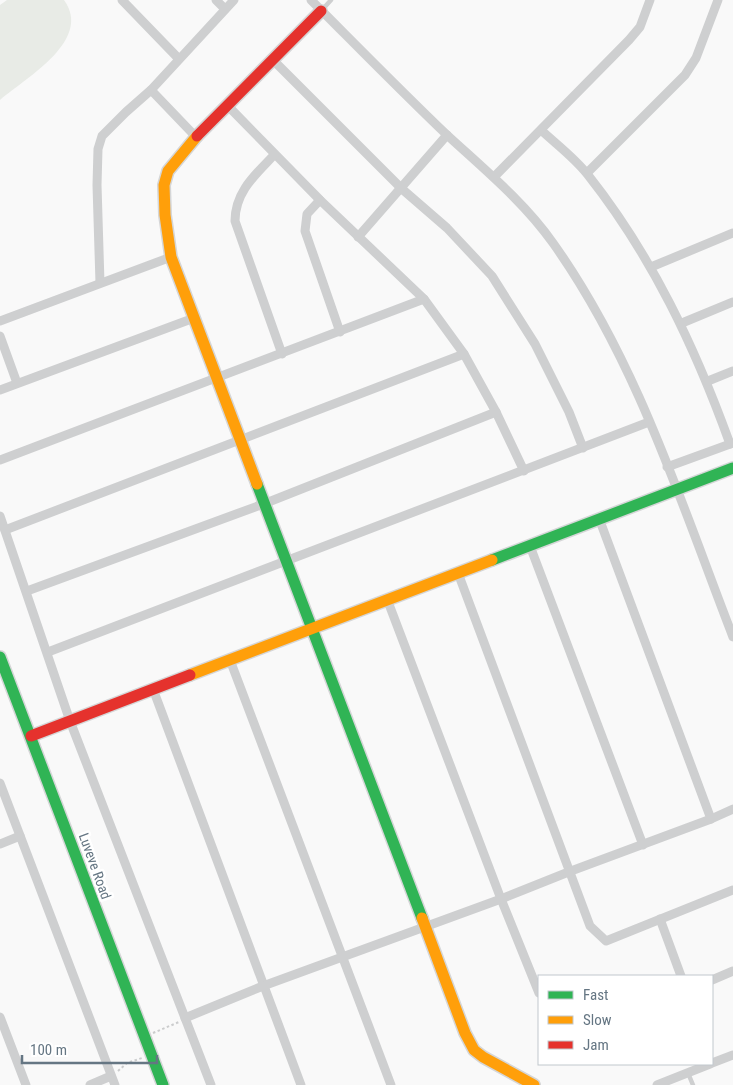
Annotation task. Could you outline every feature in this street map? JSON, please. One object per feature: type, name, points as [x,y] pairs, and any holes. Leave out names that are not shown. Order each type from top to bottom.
[{"type":"street","points":[[122,0],[180,58]]},
{"type":"street","points":[[216,0],[225,9]]},
{"type":"street","points":[[100,283],[97,185],[102,136],[151,90],[234,0]]},
{"type":"street","points":[[311,0],[447,135],[524,207],[553,243],[605,327],[630,375],[733,637]]},
{"type":"street","points":[[494,177],[629,40],[640,27],[650,0]]},
{"type":"street","points":[[587,173],[684,75],[696,58],[718,0]]},
{"type":"street","points":[[321,11],[196,137],[171,166],[165,178],[164,215],[171,257],[266,503],[310,629],[424,926],[474,1050],[483,1058],[526,1083]]},
{"type":"street","points":[[273,60],[402,189],[447,228],[492,276],[535,344],[569,412],[583,448]]},
{"type":"street","points":[[151,90],[196,137]]},
{"type":"street","points":[[228,106],[274,155],[424,299],[464,354],[496,412],[524,470]]},
{"type":"street","points":[[541,130],[587,173],[651,267],[682,323],[708,381],[732,443],[667,467]]},
{"type":"street","points":[[358,237],[402,189],[447,135]]},
{"type":"street","points":[[274,155],[241,193],[235,211],[235,221],[282,354]]},
{"type":"street","points":[[320,200],[307,214],[305,231],[340,332]]},
{"type":"street","points":[[651,267],[733,233]]},
{"type":"street","points":[[0,321],[171,257]]},
{"type":"street","points":[[0,460],[424,299]]},
{"type":"street","points":[[682,323],[733,302]]},
{"type":"street","points":[[0,390],[194,318]]},
{"type":"street","points":[[0,336],[17,383]]},
{"type":"street","points":[[5,530],[464,354]]},
{"type":"street","points":[[708,381],[733,371]]},
{"type":"street","points":[[27,591],[266,503],[496,412]]},
{"type":"street","points":[[48,652],[648,422]]},
{"type":"street","points":[[31,736],[387,599],[600,521],[733,468]]},
{"type":"street","points":[[0,516],[70,721],[211,1085]]},
{"type":"street","points":[[600,521],[711,819]]},
{"type":"street","points":[[530,546],[643,845]]},
{"type":"street","points":[[458,573],[590,926],[606,941],[733,890]]},
{"type":"street","points":[[387,599],[501,899],[538,991]]},
{"type":"street","name":"Luveve Road","points":[[0,657],[163,1085]]},
{"type":"street","points":[[230,660],[391,1085]]},
{"type":"street","points":[[154,689],[301,1085]]},
{"type":"street","points":[[0,783],[115,1085]]},
{"type":"street","points":[[185,1018],[263,986],[501,899],[733,809]]},
{"type":"street","points":[[0,844],[20,836]]},
{"type":"street","points":[[660,919],[682,975]]},
{"type":"street","points":[[713,980],[733,971]]},
{"type":"street","points":[[0,1017],[26,1085]]},
{"type":"street","points":[[713,1061],[733,1055]]},
{"type":"street","points":[[657,1085],[704,1065]]},
{"type":"street","points":[[90,1085],[111,1076]]},
{"type":"lane","points":[[321,11],[332,0]]},
{"type":"lane","points":[[688,1073],[693,1085]]},
{"type":"path","points":[[144,1036],[165,1029],[185,1018]]},
{"type":"path","points":[[111,1076],[127,1063],[151,1054]]},
{"type":"shaded area","points":[[7,0],[64,0],[71,15],[70,29],[64,43],[40,69],[0,100],[0,5]]},
{"type":"traffic: fast","points":[[492,560],[733,468]]},
{"type":"traffic: fast","points":[[257,484],[422,918]]},
{"type":"traffic: fast","points":[[0,657],[163,1085]]},
{"type":"traffic: slow","points":[[197,136],[168,171],[164,185],[165,215],[171,257],[257,484]]},
{"type":"traffic: slow","points":[[190,675],[492,560]]},
{"type":"traffic: slow","points":[[422,918],[465,1033],[474,1050],[483,1057],[534,1085]]},
{"type":"traffic: jam","points":[[197,136],[321,11]]},
{"type":"traffic: jam","points":[[31,736],[190,675]]}]
